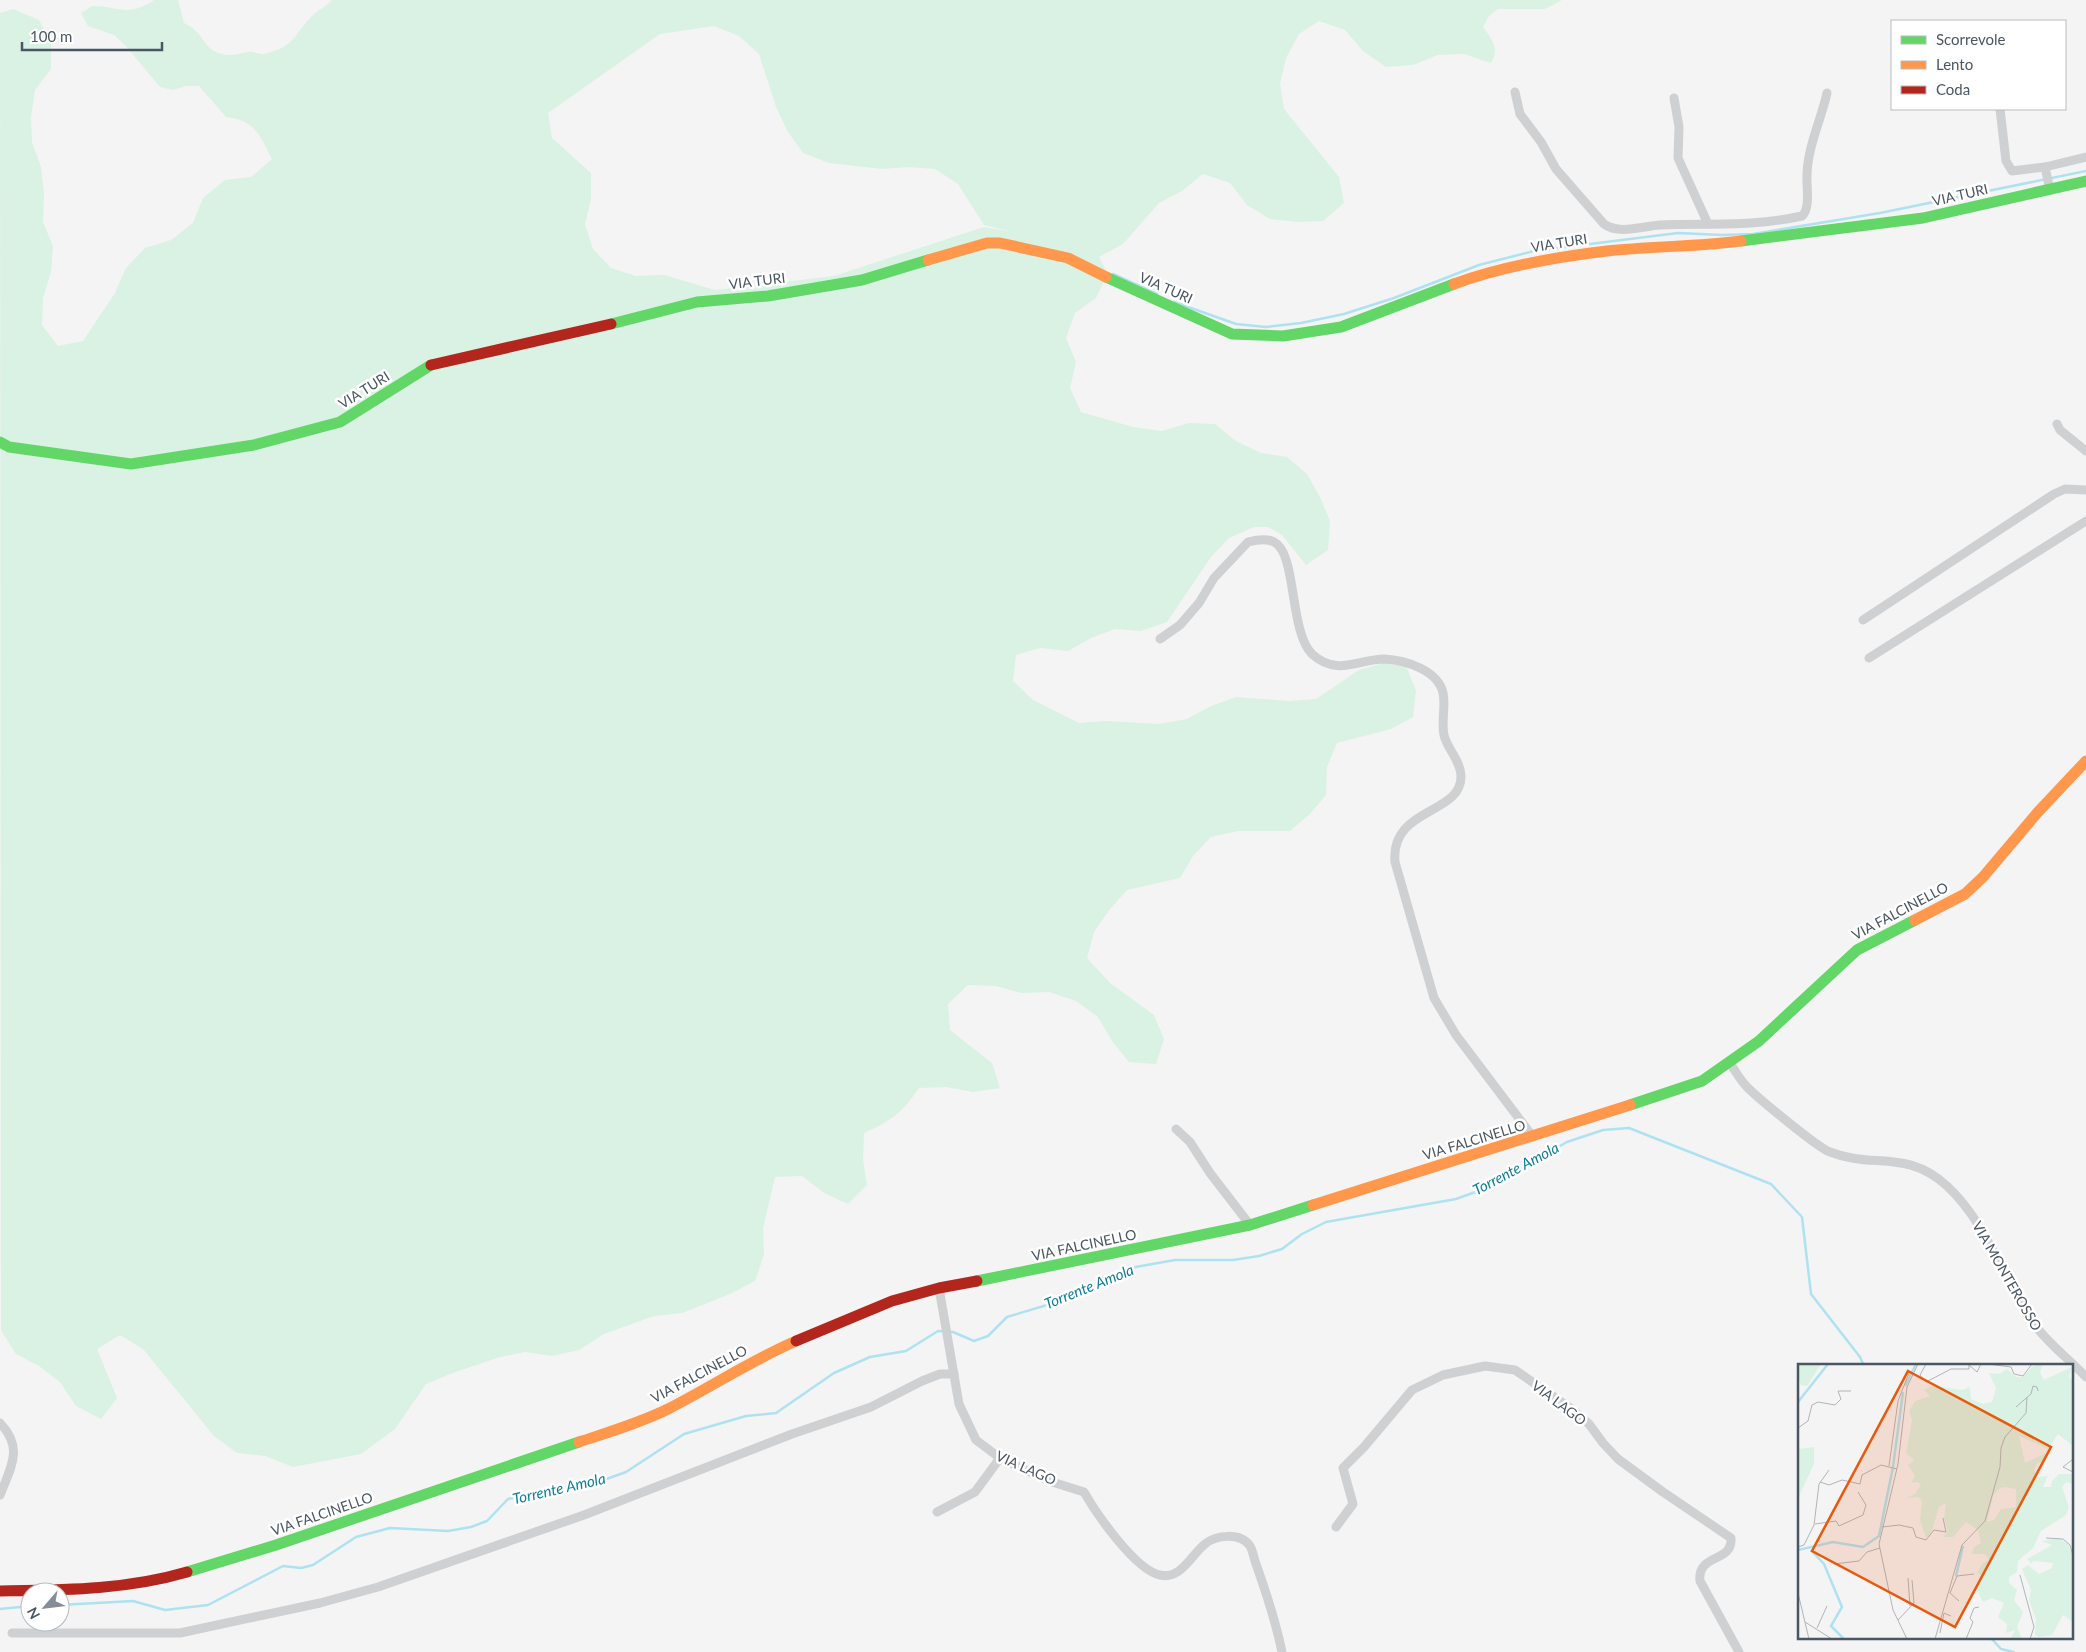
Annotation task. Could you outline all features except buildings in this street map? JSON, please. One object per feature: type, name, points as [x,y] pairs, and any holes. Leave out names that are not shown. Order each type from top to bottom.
[{"type":"street","points":[[1515,92],[1520,114],[1541,142],[1556,169],[1604,224],[1614,229],[1659,225],[1708,224],[1789,228],[1805,213],[1807,171],[1827,93]]},
{"type":"street","points":[[1674,98],[1679,127],[1678,158],[1708,224]]},
{"type":"street","points":[[2000,110],[2006,161],[2012,171],[2046,169],[2086,157]]},
{"type":"street","points":[[2046,169],[2049,187]]},
{"type":"street","name":"VIA TURI","points":[[0,442],[9,447],[131,464],[254,446],[340,422],[430,366],[555,338],[697,302],[768,296],[862,280],[987,243],[1000,243],[1068,258],[1098,274],[1232,334],[1283,336],[1341,327],[1474,277],[1531,263],[1608,251],[1733,242],[1789,228],[1923,218],[2049,187],[2086,182]]},
{"type":"street","points":[[2057,424],[2060,430],[2086,451]]},
{"type":"street","points":[[1862,620],[2054,494],[2065,489],[2086,490]]},
{"type":"street","points":[[1869,658],[2086,521]]},
{"type":"street","points":[[1160,639],[1180,625],[1199,603],[1214,578],[1248,542],[1275,542],[1286,556],[1303,642],[1313,654],[1329,663],[1347,667],[1384,659],[1411,665],[1425,670],[1437,683],[1443,693],[1444,735],[1460,770],[1460,785],[1456,792],[1446,801],[1405,826],[1397,837],[1394,850],[1395,862],[1434,998],[1456,1035],[1534,1138]]},
{"type":"street","name":"VIA FALCINELLO","points":[[0,1591],[86,1589],[152,1582],[276,1545],[639,1422],[668,1410],[774,1351],[892,1301],[939,1293],[1250,1225],[1488,1150],[1534,1138],[1702,1080],[1773,1029],[1857,950],[1965,894],[1983,877],[2038,812],[2086,762]]},
{"type":"street","name":"VIA MONTEROSSO","points":[[1729,1062],[1747,1087],[1829,1152],[1854,1157],[1894,1161],[1923,1168],[1948,1186],[1986,1236],[2030,1318],[2042,1335],[2073,1364]]},
{"type":"street","points":[[1176,1129],[1190,1142],[1214,1180],[1250,1225]]},
{"type":"street","name":"VIA LAGO","points":[[939,1293],[960,1404],[970,1429],[984,1448],[1000,1458],[1049,1481],[1084,1492],[1109,1530],[1141,1563],[1160,1576],[1170,1575],[1180,1570],[1199,1549],[1217,1538],[1227,1536],[1237,1538],[1249,1545],[1262,1582],[1282,1652]]},
{"type":"street","name":"VIA MONTEROSSO","points":[[2074,1365],[2086,1378]]},
{"type":"street","name":"VIA LAGO","points":[[1336,1526],[1353,1504],[1342,1468],[1364,1446],[1412,1390],[1443,1375],[1485,1366],[1515,1370],[1573,1410],[1618,1459],[1731,1538],[1732,1545],[1729,1550],[1701,1567],[1699,1572],[1700,1581],[1739,1652]]},
{"type":"street","points":[[12,1634],[180,1633],[320,1603],[378,1587],[584,1515],[792,1434],[871,1407],[922,1381],[954,1370]]},
{"type":"street","points":[[0,1423],[11,1438],[14,1461],[0,1495]]},
{"type":"street","points":[[937,1512],[975,1492],[1000,1458]]},
{"type":"green space","points":[[154,0],[178,0],[184,23],[195,30],[214,51],[230,55],[249,52],[265,54],[284,47],[314,14],[332,0],[1562,0],[1545,9],[1498,9],[1489,16],[1483,27],[1495,48],[1494,58],[1491,63],[1464,54],[1438,55],[1413,65],[1386,67],[1363,51],[1345,30],[1319,21],[1299,34],[1286,58],[1280,84],[1284,109],[1339,177],[1344,203],[1323,221],[1297,222],[1270,219],[1247,205],[1230,183],[1203,174],[1182,191],[1159,203],[1123,244],[1099,257],[1108,274],[1096,298],[1075,313],[1066,338],[1076,362],[1070,388],[1081,412],[1133,427],[1162,431],[1189,423],[1215,424],[1236,441],[1261,453],[1287,457],[1307,474],[1320,497],[1330,521],[1328,550],[1306,565],[1282,535],[1268,527],[1254,527],[1229,538],[1211,557],[1167,622],[1141,631],[1115,629],[1091,638],[1068,651],[1040,648],[1016,655],[1013,681],[1033,700],[1079,723],[1105,721],[1159,724],[1187,719],[1211,706],[1236,697],[1289,701],[1316,699],[1359,670],[1384,663],[1406,666],[1416,691],[1413,717],[1391,729],[1337,743],[1327,767],[1326,795],[1310,814],[1290,831],[1238,831],[1211,837],[1193,856],[1180,878],[1127,890],[1110,909],[1094,932],[1087,958],[1110,983],[1154,1015],[1164,1039],[1156,1064],[1129,1062],[1112,1041],[1098,1017],[1076,1001],[1049,992],[1021,993],[996,986],[968,985],[948,1004],[950,1030],[992,1063],[1000,1088],[973,1092],[946,1087],[919,1088],[907,1104],[895,1115],[864,1133],[863,1160],[867,1185],[848,1204],[824,1193],[802,1176],[775,1177],[763,1228],[764,1255],[755,1281],[730,1294],[682,1313],[654,1316],[604,1334],[579,1350],[552,1356],[525,1352],[500,1357],[450,1374],[426,1384],[395,1429],[361,1454],[293,1467],[265,1456],[237,1453],[214,1436],[143,1349],[120,1335],[97,1349],[117,1398],[101,1419],[76,1406],[60,1382],[39,1366],[16,1354],[1,1330],[0,13],[13,9],[39,20],[51,43],[51,69],[35,90],[31,117],[32,142],[41,167],[44,194],[43,222],[53,246],[51,272],[43,298],[42,325],[58,346],[83,341],[115,293],[126,268],[145,248],[171,240],[193,223],[203,198],[225,180],[251,177],[272,159],[255,130],[244,122],[226,117],[199,86],[186,86],[173,90],[160,87],[125,45],[114,35],[88,26],[81,13],[92,6],[130,10]],"holes":[[[714,26],[739,36],[759,54],[776,107],[788,132],[803,153],[829,163],[882,169],[908,167],[935,169],[958,184],[984,225],[1012,232],[984,227],[834,276],[715,290],[664,275],[636,276],[611,268],[593,249],[585,224],[591,199],[591,173],[552,138],[548,113],[660,34]]]},
{"type":"waterway","points":[[1174,302],[1236,324],[1266,327],[1301,323],[1344,314],[1394,298],[1479,265],[1534,251],[1678,233],[1753,234],[1880,213],[2086,171]]},
{"type":"waterway","points":[[1113,274],[1157,294]]},
{"type":"waterway","name":"Torrente Amola","points":[[70,1604],[133,1601],[165,1610],[208,1605],[283,1566],[301,1568],[313,1565],[356,1537],[390,1528],[448,1531],[471,1527],[487,1521],[508,1499],[557,1493],[590,1485],[626,1472],[684,1434],[746,1416],[776,1413],[834,1373],[870,1357],[906,1351],[938,1331],[953,1332],[974,1341],[988,1336],[1007,1317],[1067,1299],[1130,1268],[1175,1260],[1233,1260],[1259,1256],[1282,1249],[1302,1234],[1326,1222],[1456,1199],[1484,1189],[1567,1142],[1603,1130],[1629,1128],[1771,1184],[1802,1217],[1811,1294],[1860,1357],[1863,1364]]},
{"type":"waterway","name":"Torrente Amola","points":[[0,1609],[20,1607]]},
{"type":"waterway","name":"Torrente Amola","points":[[1993,1640],[2001,1649],[2014,1652]]},
{"type":"traffic: fast","points":[[1741,241],[1923,218],[2086,181]]},
{"type":"traffic: fast","points":[[611,324],[697,302],[768,296],[862,280],[928,260]]},
{"type":"traffic: fast","points":[[1106,277],[1232,334],[1283,336],[1341,327],[1454,284]]},
{"type":"traffic: fast","points":[[0,442],[9,447],[131,464],[254,445],[340,422],[431,365]]},
{"type":"traffic: fast","points":[[1630,1105],[1702,1081],[1759,1041],[1857,950],[1915,920]]},
{"type":"traffic: fast","points":[[977,1281],[1250,1225],[1313,1205]]},
{"type":"traffic: fast","points":[[187,1572],[276,1545],[579,1442]]},
{"type":"traffic: slow","points":[[1454,284],[1510,267],[1568,256],[1624,249],[1741,241]]},
{"type":"traffic: slow","points":[[928,260],[987,243],[1000,243],[1068,258],[1106,277]]},
{"type":"traffic: slow","points":[[1915,920],[1965,894],[1983,877],[2038,812],[2086,761]]},
{"type":"traffic: slow","points":[[1313,1205],[1630,1105]]},
{"type":"traffic: slow","points":[[579,1442],[657,1414],[796,1341]]},
{"type":"traffic: jam","points":[[431,365],[611,324]]},
{"type":"traffic: jam","points":[[796,1341],[892,1301],[939,1288],[977,1281]]},
{"type":"traffic: jam","points":[[0,1591],[118,1586],[187,1572]]}]
